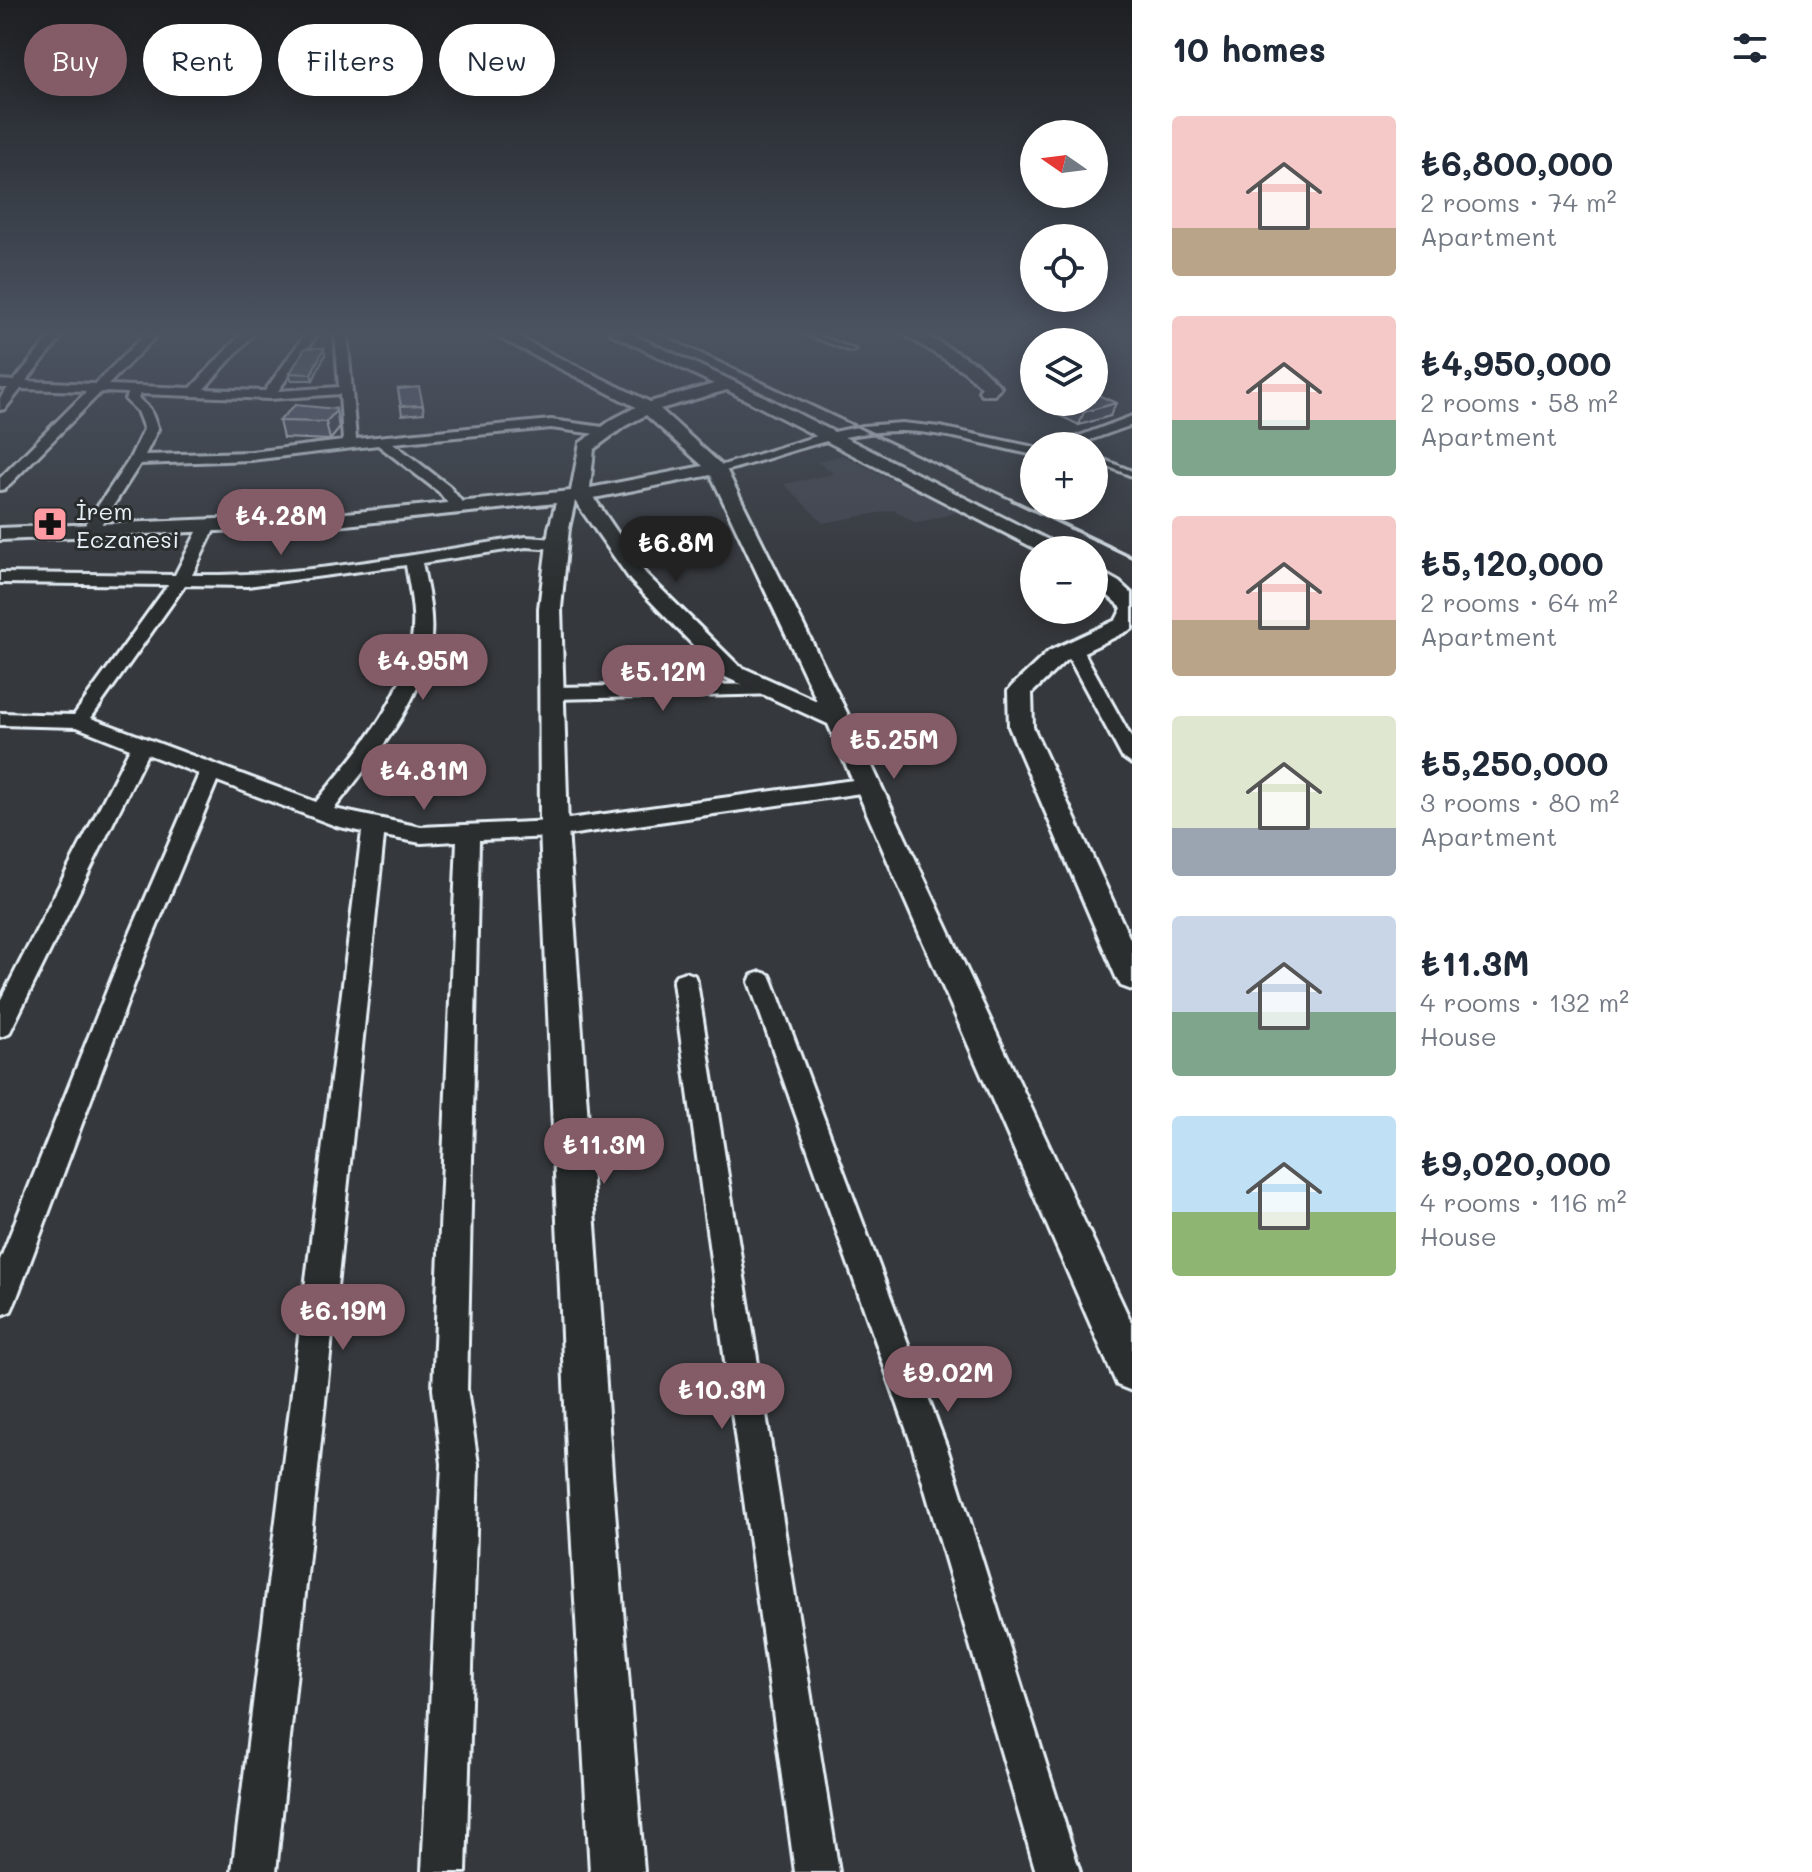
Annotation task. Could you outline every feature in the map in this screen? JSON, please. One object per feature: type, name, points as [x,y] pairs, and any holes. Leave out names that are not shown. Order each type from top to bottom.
[{"type":"street","points":[[0,486],[68,420]]},
{"type":"street","points":[[89,531],[136,460],[151,429],[148,420]]},
{"type":"street","points":[[348,420],[350,444]]},
{"type":"street","points":[[617,1872],[589,1458],[554,829],[550,608],[557,544],[575,496],[580,491],[586,447],[603,431],[621,420]]},
{"type":"street","points":[[662,420],[717,469],[838,719],[1132,1370]]},
{"type":"street","points":[[799,420],[1026,536]]},
{"type":"street","points":[[1099,432],[1131,420]]},
{"type":"street","points":[[136,460],[251,456],[551,424],[603,431]]},
{"type":"street","points":[[0,535],[336,520],[575,496],[717,469],[832,437],[883,428],[909,429],[1020,449]]},
{"type":"street","points":[[381,440],[444,489],[458,507]]},
{"type":"street","points":[[575,496],[638,577],[731,671],[838,719]]},
{"type":"street","points":[[79,721],[179,581],[208,526]]},
{"type":"street","points":[[0,578],[247,581],[526,542],[557,544]]},
{"type":"street","points":[[320,812],[396,712],[417,656],[423,611],[413,560]]},
{"type":"street","points":[[1108,583],[1132,597]]},
{"type":"street","points":[[1112,586],[1132,608],[1125,624],[1057,656],[1020,691],[1021,727],[1132,977]]},
{"type":"street","points":[[1073,649],[1132,757]]},
{"type":"street","points":[[552,693],[774,690]]},
{"type":"street","points":[[0,719],[79,721],[344,821],[421,835],[554,829],[868,785]]},
{"type":"street","points":[[0,1026],[142,744]]},
{"type":"street","points":[[0,1300],[133,955],[211,770]]},
{"type":"street","points":[[254,1872],[374,826]]},
{"type":"street","points":[[444,1872],[460,1464],[450,1389],[468,833]]},
{"type":"street","points":[[685,982],[817,1872]]},
{"type":"street","points":[[761,982],[930,1448],[1058,1872]]},
{"type":"lane","points":[[1108,464],[1132,474]]},
{"type":"shaded area","points":[[842,455],[959,512],[916,523],[894,510],[823,523],[784,484],[834,474],[817,462]]},
{"type":"building","points":[[280,420],[327,420],[326,422]]},
{"type":"railway","points":[[845,420],[1017,502]]},
{"type":"railway","points":[[1012,500],[1132,557]]},
{"type":"place","name":"İrem Eczanesi","points":[[50,524]]}]
